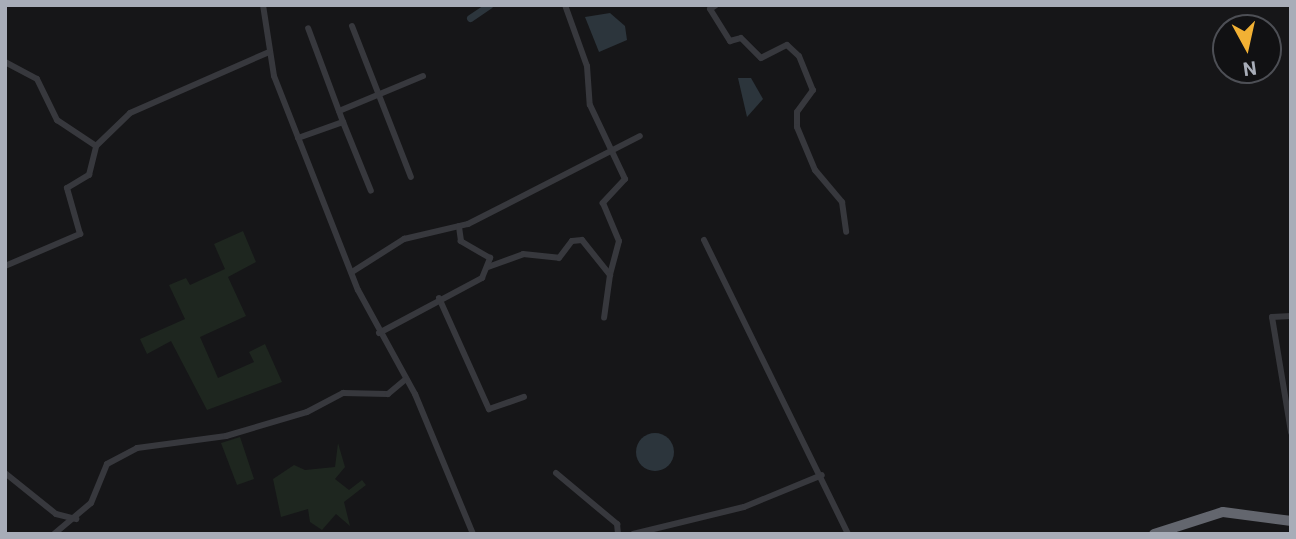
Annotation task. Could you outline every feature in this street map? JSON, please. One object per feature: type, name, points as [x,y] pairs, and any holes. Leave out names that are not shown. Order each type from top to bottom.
[{"type":"highway","points":[[1154,534],[1223,512],[1291,522]]},
{"type":"street","points":[[262,5],[270,52],[298,138],[352,272],[379,333],[406,379],[473,534]]},
{"type":"street","points":[[565,5],[587,66],[590,105],[615,152],[625,178],[603,203],[619,241],[610,275],[604,318]]},
{"type":"street","points":[[716,5],[710,9],[730,41],[741,38],[755,56],[787,46],[799,56],[813,90],[797,112],[797,127],[815,170],[842,202],[846,232]]},
{"type":"street","points":[[352,26],[411,177]]},
{"type":"street","points":[[308,28],[370,191]]},
{"type":"street","points":[[5,266],[80,234],[65,196],[89,175],[96,146],[130,113],[270,52]]},
{"type":"street","points":[[5,62],[37,79],[57,120],[96,146]]},
{"type":"street","points":[[339,111],[423,76]]},
{"type":"street","points":[[298,138],[343,122]]},
{"type":"street","points":[[352,272],[404,239],[459,226],[615,152],[640,136]]},
{"type":"street","points":[[379,333],[439,298],[482,278],[490,258],[461,241],[459,226]]},
{"type":"street","points":[[488,267],[523,254],[559,258],[572,241],[582,240],[610,275]]},
{"type":"street","points":[[705,240],[822,475],[848,534]]},
{"type":"street","points":[[439,298],[489,409],[524,397]]},
{"type":"street","points":[[1291,316],[1272,317],[1291,432]]},
{"type":"street","points":[[54,534],[76,520],[91,503],[107,464],[137,448],[226,436],[307,412],[343,393],[388,394],[406,379]]},
{"type":"street","points":[[5,473],[56,514],[76,520]]},
{"type":"street","points":[[556,473],[617,524],[618,534]]},
{"type":"street","points":[[633,534],[731,510],[822,475]]},
{"type":"shaded area","points":[[610,13],[625,26],[627,40],[599,52],[585,17]]},
{"type":"shaded area","points":[[738,78],[751,78],[763,99],[747,117]]},
{"type":"shaded area","points":[[243,231],[256,262],[228,277],[246,316],[200,337],[218,378],[254,362],[249,352],[265,344],[282,382],[207,410],[171,341],[147,354],[140,339],[185,319],[169,285],[186,278],[190,285],[225,269],[214,244]]},
{"type":"shaded area","points":[[655,433],[668,439],[674,452],[668,465],[655,471],[642,465],[636,452],[642,439]]},
{"type":"shaded area","points":[[240,437],[254,479],[237,485],[221,443]]},
{"type":"shaded area","points":[[338,443],[345,467],[335,479],[349,490],[362,480],[366,485],[344,502],[350,526],[336,514],[322,530],[310,522],[308,509],[281,517],[273,479],[294,465],[305,470],[335,467]]},
{"type":"waterway","points":[[470,18],[489,5]]}]
